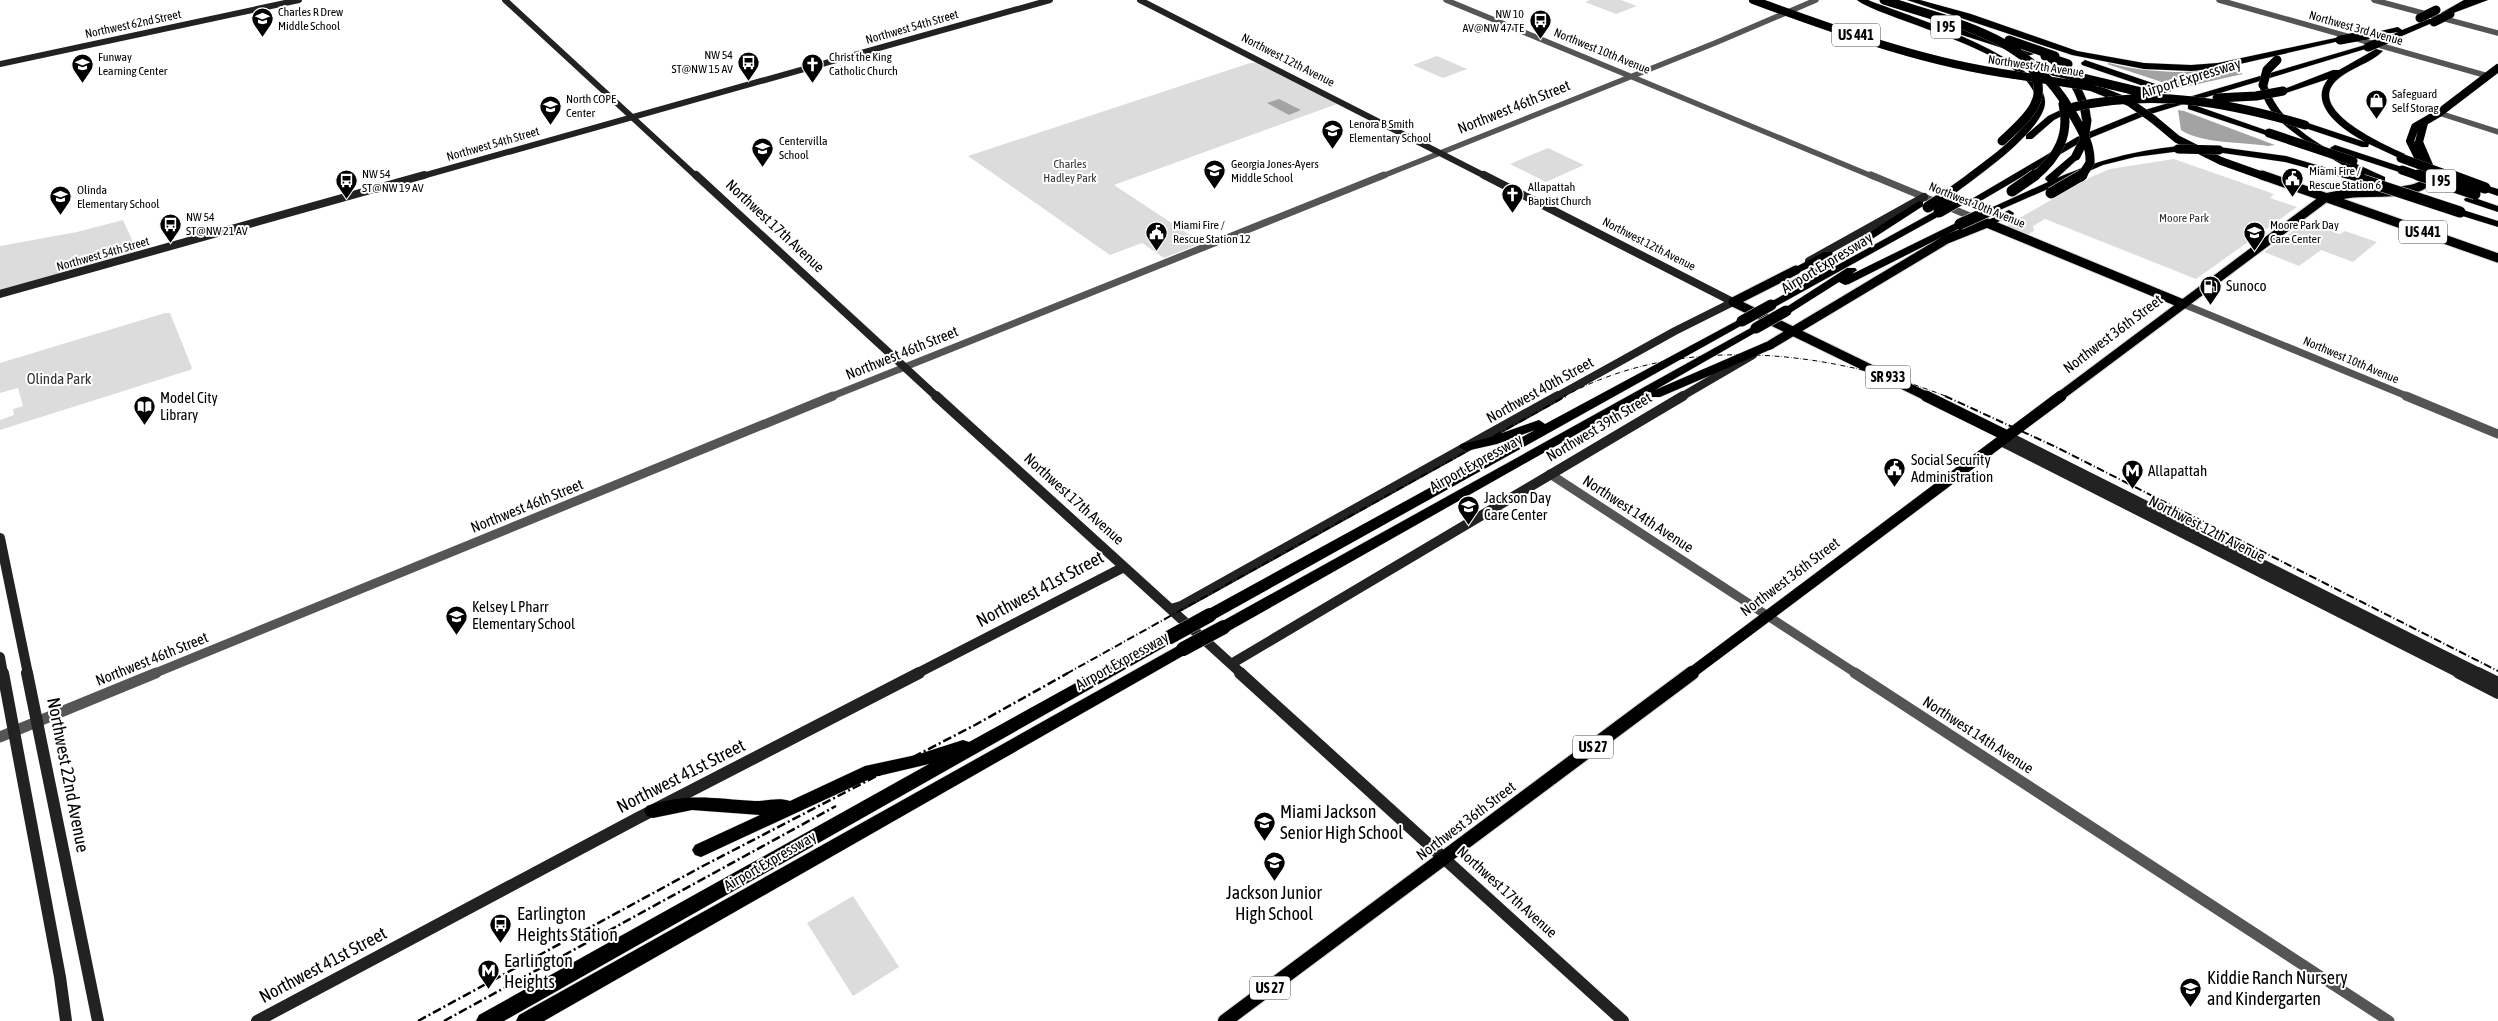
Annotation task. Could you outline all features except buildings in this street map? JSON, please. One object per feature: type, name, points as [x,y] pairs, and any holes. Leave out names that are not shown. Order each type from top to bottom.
[{"type":"highway","points":[[1861,0],[1986,50],[2013,65],[2033,82],[2039,90],[2042,101],[2039,113],[2022,132],[1980,170],[1941,195]]},
{"type":"highway","name":"I 95","points":[[1861,0],[2159,92],[2354,160],[2401,167],[2498,204]]},
{"type":"highway","points":[[1870,0],[2027,52]]},
{"type":"highway","points":[[1875,0],[1982,36],[2011,51],[2030,66],[2041,84],[2039,99],[2026,117],[1941,195]]},
{"type":"highway","points":[[1884,0],[1996,40],[2029,60],[2056,88],[2089,144],[2092,156],[2091,164],[2082,176],[2051,193],[1986,222]]},
{"type":"highway","points":[[1888,0],[2057,55],[2197,105]]},
{"type":"highway","name":"I 95","points":[[1893,0],[2010,40]]},
{"type":"highway","points":[[1911,0],[2075,53],[2144,66],[2191,68],[2218,66],[2398,29],[2484,0]]},
{"type":"highway","points":[[1929,27],[2053,71],[2118,88],[2167,95],[2227,98],[2283,91],[2320,80],[2395,43],[2428,20],[2436,10],[2456,0]]},
{"type":"highway","points":[[2447,13],[2470,0]]},
{"type":"highway","points":[[2462,7],[2474,0]]},
{"type":"highway","points":[[1940,8],[2012,35],[2048,56],[2064,70],[2077,87],[2084,103],[2087,120],[2084,140],[2076,156],[2052,177],[2008,203]]},
{"type":"highway","name":"Airport Expressway","points":[[526,1021],[680,936],[1184,649],[1801,303],[1833,281],[1950,218],[1964,202],[2080,139],[2141,114],[2364,46],[2428,20]]},
{"type":"highway","name":"Airport Expressway","points":[[2381,39],[2398,29]]},
{"type":"highway","points":[[2312,46],[2277,60],[2267,70],[2264,85],[2274,109],[2296,129],[2335,156],[2381,179],[2460,211]]},
{"type":"highway","points":[[2379,51],[2332,80],[2325,91],[2325,98],[2332,112],[2348,127],[2401,167]]},
{"type":"highway","points":[[1984,209],[2046,167],[2062,143],[2066,122],[2064,108],[2056,88]]},
{"type":"highway","points":[[1796,270],[1995,166],[2051,118],[2074,107],[2122,98],[2186,100],[2246,109],[2305,125],[2401,167]]},
{"type":"highway","points":[[2275,131],[2401,167],[2427,167],[2475,194],[2498,193]]},
{"type":"highway","points":[[1801,303],[1934,237],[1950,218],[2008,203],[2100,163],[2135,154],[2178,149],[2219,150],[2286,159],[2363,180],[2498,223]]},
{"type":"highway","points":[[1821,275],[1924,203]]},
{"type":"highway","points":[[1791,294],[1799,282],[1908,211]]},
{"type":"highway","name":"Airport Expressway","points":[[486,1021],[1588,404],[1791,294],[1821,275],[1950,218]]},
{"type":"highway","points":[[1624,403],[1658,394],[1770,345]]},
{"type":"highway","points":[[1466,447],[1508,436],[1588,404]]},
{"type":"highway","points":[[701,850],[871,771],[916,762],[1002,732]]},
{"type":"highway","points":[[653,811],[692,803],[773,809],[814,797]]},
{"type":"highway","points":[[544,1021],[680,936]]},
{"type":"main road","name":"Northwest 62nd Street","points":[[0,63],[286,0]]},
{"type":"main road","name":"Northwest 62nd Street","points":[[0,63],[299,0]]},
{"type":"main road","name":"Northwest 17th Avenue","points":[[504,0],[904,367],[1623,1021]]},
{"type":"main road","name":"Northwest 54th Street","points":[[0,294],[1050,0]]},
{"type":"main road","name":"Northwest 12th Avenue","points":[[1140,0],[1852,362],[1858,368],[2004,438],[2498,684]]},
{"type":"main road","name":"Northwest 7th Avenue","points":[[1753,0],[1926,59],[1968,69],[2091,87],[2129,102],[2153,119],[2177,140],[2205,154],[2498,258]]},
{"type":"main road","points":[[2424,123],[2418,142],[2411,135],[2415,127],[2424,123],[2498,68]]},
{"type":"main road","name":"Northwest 36th Street","points":[[2387,192],[2410,185],[2423,172],[2421,163],[2411,147],[2411,135]]},
{"type":"main road","name":"Northwest 36th Street","points":[[1225,1021],[1446,858],[2326,198],[2347,193],[2412,190],[2430,179],[2431,170],[2418,142]]},
{"type":"main road","points":[[2347,193],[2344,200],[2351,207]]},
{"type":"main road","name":"Northwest 40th Street","points":[[1171,609],[1181,606],[1466,447],[1733,302],[1796,270],[1833,246],[1924,203]]},
{"type":"main road","name":"Northwest 10th Avenue","points":[[1986,222],[2183,304]]},
{"type":"main road","name":"Northwest 39th Street","points":[[1231,664],[1948,239],[1986,222]]},
{"type":"main road","name":"Northwest 12th Avenue","points":[[2004,438],[2498,693]]},
{"type":"main road","name":"Northwest 22nd Avenue","points":[[0,538],[98,1021]]},
{"type":"main road","name":"Northwest 41st Street","points":[[257,1021],[653,811],[1124,567]]},
{"type":"main road","points":[[0,657],[60,976],[66,1021]]},
{"type":"street","name":"Northwest 10th Avenue","points":[[1446,0],[1630,76],[1924,203],[1986,222]]},
{"type":"street","name":"Northwest 46th Street","points":[[0,737],[904,367],[1816,0]]},
{"type":"street","name":"Northwest 3rd Avenue","points":[[2219,0],[2488,76]]},
{"type":"street","points":[[2374,0],[2498,33]]},
{"type":"street","points":[[2439,112],[2498,130]]},
{"type":"street","name":"Northwest 10th Avenue","points":[[2183,304],[2498,434]]},
{"type":"street","name":"Northwest 14th Avenue","points":[[1550,474],[2389,1021]]},
{"type":"green space","points":[[1590,0],[1621,0],[1637,6],[1616,14],[1585,2]]},
{"type":"green space","points":[[1437,56],[1467,69],[1443,78],[1413,65]]},
{"type":"green space","name":"Charles Hadley Park","points":[[1250,63],[1256,63],[1337,104],[1114,185],[1202,243],[1164,258],[1142,243],[1110,255],[968,156]]},
{"type":"green space","points":[[1548,148],[1584,165],[1546,182],[1510,164]]},
{"type":"green space","name":"Moore Park","points":[[2174,159],[2274,194],[2270,198],[2297,207],[2196,279],[2045,219],[2033,226],[2034,231],[2025,236],[2004,227],[2091,177],[2110,169]]},
{"type":"green space","points":[[123,220],[137,251],[0,290],[0,246],[77,232]]},
{"type":"green space","points":[[2305,222],[2340,234],[2345,231],[2377,242],[2353,262],[2321,250],[2299,266],[2264,252]]},
{"type":"green space","name":"Olinda Park","points":[[170,313],[192,368],[190,370],[0,430],[0,420],[14,415],[13,409],[23,406],[18,388],[0,393],[0,363]]},
{"type":"green space","points":[[853,896],[899,967],[853,996],[807,923]]},
{"type":"shaded area","points":[[2107,64],[2158,71],[2230,71],[2243,74],[2180,88]]},
{"type":"shaded area","points":[[1279,99],[1301,110],[1289,115],[1267,103]]},
{"type":"shaded area","points":[[2178,110],[2275,145],[2223,142],[2189,135],[2181,130]]},
{"type":"railway","points":[[1563,397],[1609,376],[1656,363],[1705,356],[1755,355],[1805,359],[1854,368],[1902,381],[1948,397]]},
{"type":"railway","points":[[1066,674],[1566,396]]},
{"type":"railway","points":[[1945,396],[2056,447],[2498,671]]},
{"type":"railway","points":[[418,1021],[703,866],[975,725],[1068,673]]},
{"type":"railway","points":[[444,1021],[836,806]]},
{"type":"place","name":"Charles R Drew Middle School","points":[[262,38]]},
{"type":"place","name":"NW 10 AV@NW 47 TE","points":[[1540,40]]},
{"type":"place","name":"NW 54 ST@NW 15 AV","points":[[749,81]]},
{"type":"place","name":"Funway Learning Center","points":[[82,83]]},
{"type":"place","name":"Christ the King Catholic Church","points":[[813,83]]},
{"type":"place","name":"Safeguard Self Storag","points":[[2376,120]]},
{"type":"place","name":"North COPE Center","points":[[550,125]]},
{"type":"place","name":"Lenora B Smith Elementary School","points":[[1333,150]]},
{"type":"place","name":"Centervilla School","points":[[763,167]]},
{"type":"place","name":"Georgia Jones-Ayers Middle School","points":[[1215,190]]},
{"type":"place","name":"Miami Fire / Rescue Station 6","points":[[2293,197]]},
{"type":"place","name":"NW 54 ST@NW 19 AV","points":[[346,200]]},
{"type":"place","name":"Allapattah Baptist Church","points":[[1512,213]]},
{"type":"place","name":"Olinda Elementary School","points":[[61,216]]},
{"type":"place","name":"NW 54 ST@NW 21 AV","points":[[170,243]]},
{"type":"place","name":"Miami Fire / Rescue Station 12","points":[[1157,251]]},
{"type":"place","name":"Moore Park Day Care Center","points":[[2254,251]]},
{"type":"place","name":"Sunoco","points":[[2210,305]]},
{"type":"place","name":"Model City Library","points":[[144,426]]},
{"type":"place","name":"Social Security Administration","points":[[1895,488]]},
{"type":"place","name":"Allapattah","points":[[2132,490]]},
{"type":"place","name":"Jackson Day Care Center","points":[[1468,526]]},
{"type":"place","name":"Kelsey L Pharr Elementary School","points":[[456,635]]},
{"type":"place","name":"Miami Jackson Senior High School","points":[[1264,841]]},
{"type":"place","name":"Jackson Junior High School","points":[[1274,882]]},
{"type":"place","name":"Earlington Heights Station","points":[[501,943]]},
{"type":"place","name":"Earlington Heights","points":[[488,990]]},
{"type":"place","name":"Kiddie Ranch Nursery and Kindergarten","points":[[2191,1007]]}]
